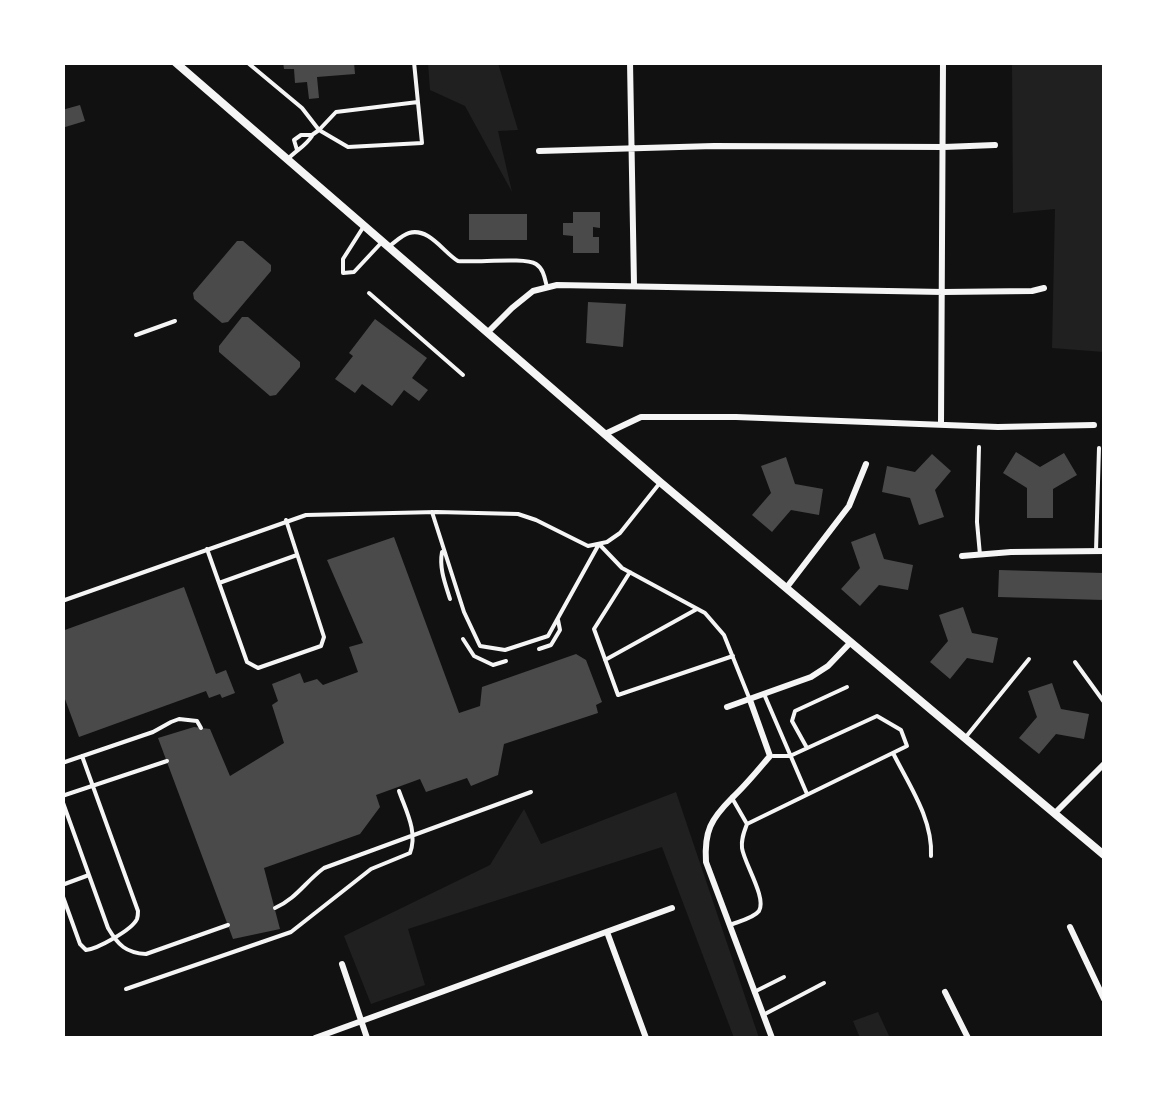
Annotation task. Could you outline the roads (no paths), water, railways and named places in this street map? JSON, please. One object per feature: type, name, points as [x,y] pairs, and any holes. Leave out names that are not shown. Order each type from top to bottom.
[{"type":"street","points":[[175,62],[660,482],[1104,855]]},
{"type":"street","points":[[630,62],[634,286]]},
{"type":"street","points":[[941,424],[943,62]]},
{"type":"street","points":[[539,150],[996,145]]},
{"type":"street","points":[[487,333],[533,291],[557,284],[943,292],[1044,288]]},
{"type":"street","points":[[604,434],[641,417],[998,427],[1094,425]]},
{"type":"street","points":[[788,588],[849,506],[866,464]]},
{"type":"street","points":[[962,556],[1100,551]]},
{"type":"street","points":[[727,707],[811,677],[851,642]]},
{"type":"street","points":[[750,700],[770,756],[718,811],[705,842],[706,862],[772,1038]]},
{"type":"street","points":[[1055,813],[1104,764]]},
{"type":"street","points":[[316,1038],[672,908]]},
{"type":"street","points":[[1070,927],[1104,999]]},
{"type":"street","points":[[608,932],[646,1038]]},
{"type":"street","points":[[342,964],[367,1038]]},
{"type":"street","points":[[946,992],[968,1038]]},
{"type":"lane","points":[[248,63],[302,108],[319,130],[348,147],[422,143],[414,62]]},
{"type":"lane","points":[[287,160],[305,147],[336,112],[418,102]]},
{"type":"lane","points":[[296,150],[294,140],[301,135],[312,136]]},
{"type":"lane","points":[[364,226],[342,259],[343,272],[354,272],[385,244],[410,233],[421,233],[458,262],[536,264],[547,287]]},
{"type":"lane","points":[[369,293],[462,375]]},
{"type":"lane","points":[[136,335],[175,321]]},
{"type":"lane","points":[[979,447],[976,522],[980,555]]},
{"type":"lane","points":[[1099,448],[1100,551]]},
{"type":"lane","points":[[62,600],[306,515],[518,514],[588,546],[600,544],[620,533],[660,482]]},
{"type":"lane","points":[[432,512],[464,612],[480,646],[506,650],[548,636],[600,544]]},
{"type":"lane","points":[[207,549],[247,662],[258,668],[322,646],[324,642],[286,520]]},
{"type":"lane","points":[[600,544],[622,568],[705,613],[724,635],[750,700]]},
{"type":"lane","points":[[443,547],[440,560],[450,599]]},
{"type":"lane","points":[[219,582],[297,555]]},
{"type":"lane","points":[[630,572],[594,628],[618,695],[733,656]]},
{"type":"lane","points":[[605,660],[697,608]]},
{"type":"lane","points":[[539,649],[551,645],[560,630],[558,618]]},
{"type":"lane","points":[[463,639],[474,656],[493,665],[506,661]]},
{"type":"lane","points":[[965,738],[1029,659]]},
{"type":"lane","points":[[1074,662],[1104,702]]},
{"type":"lane","points":[[807,748],[792,721],[795,711],[847,687]]},
{"type":"lane","points":[[764,694],[807,794]]},
{"type":"lane","points":[[729,926],[758,914],[761,907],[742,851],[742,836],[748,824],[906,746],[901,730],[877,716],[790,756],[770,756]]},
{"type":"lane","points":[[62,763],[153,732],[179,719],[196,722],[201,728]]},
{"type":"lane","points":[[894,752],[925,818],[932,842],[931,856]]},
{"type":"lane","points":[[62,894],[80,944],[86,950],[94,950],[138,918],[82,756]]},
{"type":"lane","points":[[166,761],[62,798],[88,875],[113,938],[125,950],[146,954],[228,926]]},
{"type":"lane","points":[[126,989],[298,928],[371,869],[410,853],[414,834],[399,791]]},
{"type":"lane","points":[[275,908],[290,901],[324,868],[531,792]]},
{"type":"lane","points":[[732,798],[748,824]]},
{"type":"lane","points":[[62,884],[88,875]]},
{"type":"lane","points":[[754,992],[784,976]]},
{"type":"lane","points":[[763,1015],[824,983]]}]
